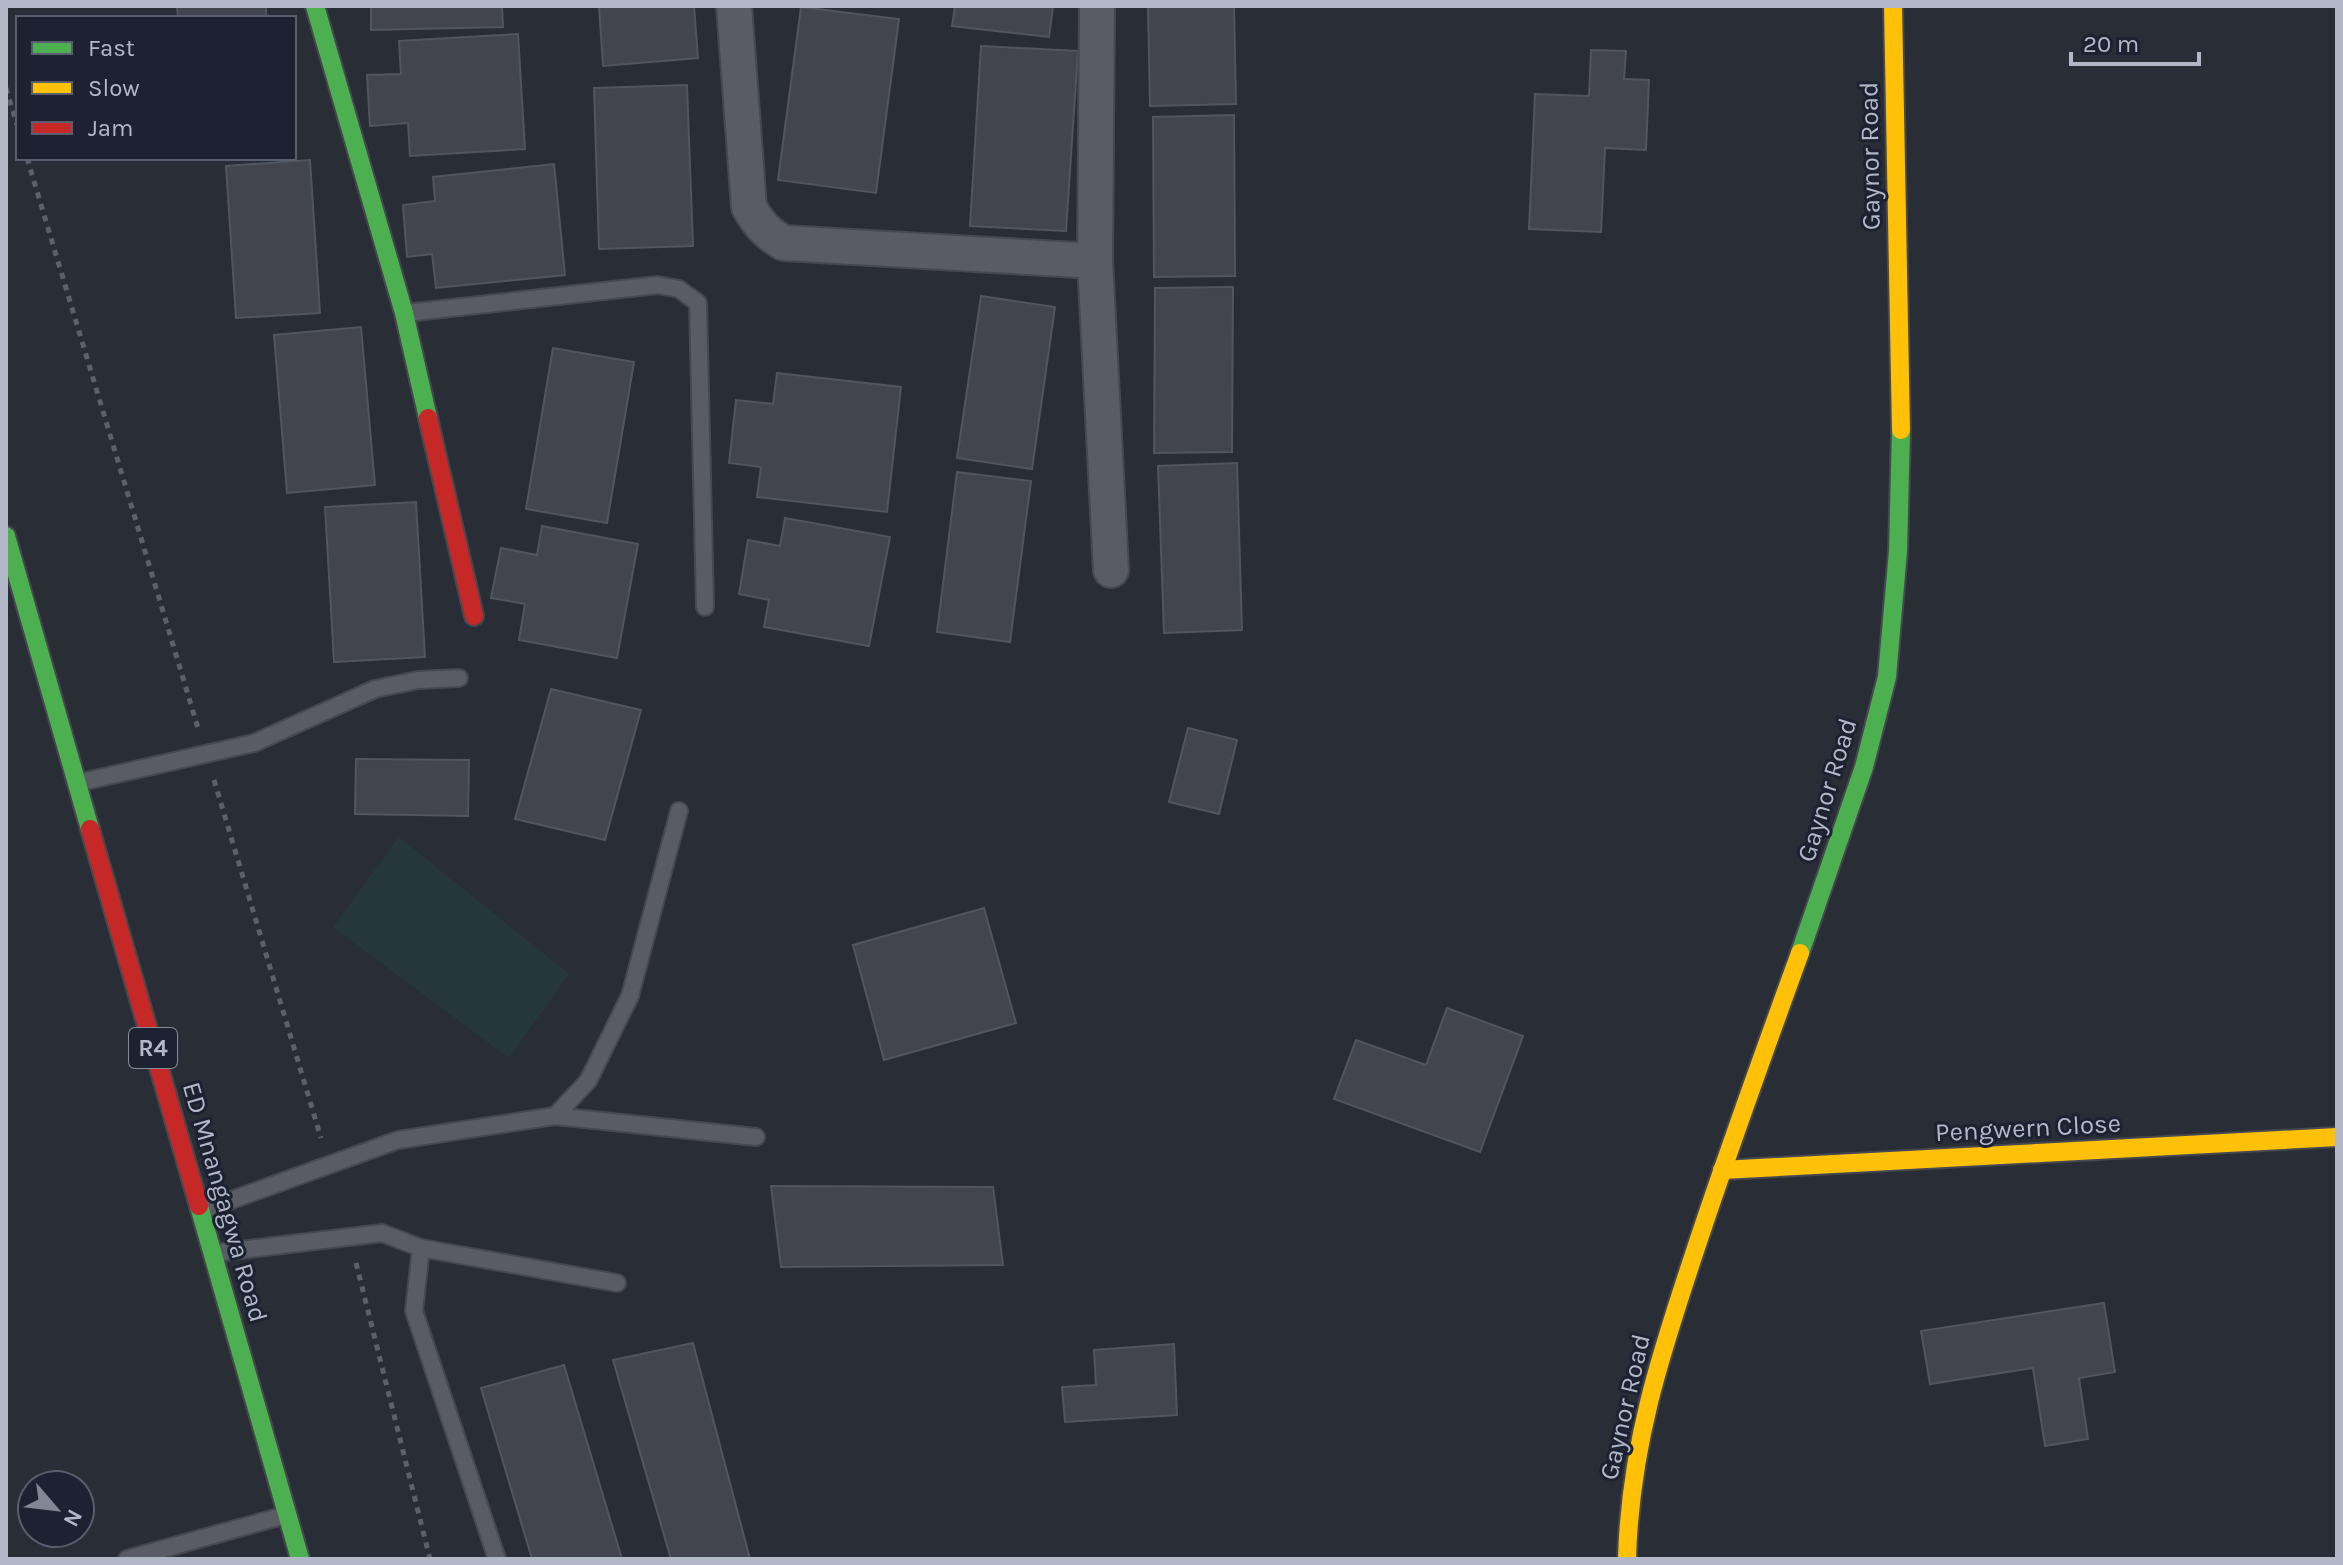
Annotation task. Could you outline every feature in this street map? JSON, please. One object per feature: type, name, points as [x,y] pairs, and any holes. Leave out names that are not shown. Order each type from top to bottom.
[{"type":"main road","points":[[315,6],[404,313],[474,616]]},
{"type":"main road","name":"Gaynor Road","points":[[1627,1559],[1628,1517],[1638,1447],[1655,1372],[1722,1170],[1835,855],[1864,767],[1887,677],[1898,551],[1901,425],[1893,6]]},
{"type":"main road","name":"ED Mnangagwa Road","points":[[6,536],[300,1559]]},
{"type":"main road","name":"Pengwern Close","points":[[1722,1170],[2337,1137]]},
{"type":"street","points":[[734,6],[749,207],[771,236],[784,243],[1095,261]]},
{"type":"street","points":[[1097,6],[1095,261],[1111,570]]},
{"type":"lane","points":[[404,313],[658,285],[679,289],[698,303],[705,607]]},
{"type":"lane","points":[[76,784],[254,743],[375,689],[418,680],[459,678]]},
{"type":"lane","points":[[555,1116],[588,1081],[630,996],[679,811]]},
{"type":"lane","points":[[200,1211],[398,1140],[555,1116],[756,1137]]},
{"type":"lane","points":[[214,1254],[382,1233],[421,1248],[617,1283]]},
{"type":"lane","points":[[421,1248],[414,1311],[497,1559]]},
{"type":"lane","points":[[127,1559],[288,1514]]},
{"type":"path","points":[[6,88],[16,121]]},
{"type":"path","points":[[28,160],[329,1165]]},
{"type":"path","points":[[350,1237],[430,1559]]},
{"type":"shaded area","points":[[399,837],[569,974],[509,1058],[333,927]]},
{"type":"building","points":[[177,6],[266,6],[266,16],[178,16]]},
{"type":"building","points":[[371,6],[502,6],[503,27],[371,30]]},
{"type":"building","points":[[599,6],[694,6],[698,58],[603,66]]},
{"type":"building","points":[[955,6],[1053,6],[1049,37],[952,26]]},
{"type":"building","points":[[1148,6],[1234,6],[1236,104],[1150,106]]},
{"type":"building","points":[[801,7],[899,19],[876,193],[778,180]]},
{"type":"building","points":[[518,34],[525,149],[410,156],[408,123],[370,126],[367,75],[401,74],[399,41]]},
{"type":"building","points":[[981,46],[1078,51],[1066,231],[970,226]]},
{"type":"building","points":[[1591,50],[1626,51],[1624,79],[1649,80],[1646,150],[1605,148],[1601,232],[1529,229],[1535,94],[1589,96]]},
{"type":"building","points":[[687,85],[693,246],[599,249],[594,88]]},
{"type":"building","points":[[1234,115],[1235,276],[1154,277],[1153,117]]},
{"type":"building","points":[[310,160],[320,313],[236,318],[226,166]]},
{"type":"building","points":[[554,164],[565,275],[436,288],[432,254],[407,257],[403,205],[435,201],[433,177]]},
{"type":"building","points":[[1233,287],[1232,452],[1154,453],[1155,288]]},
{"type":"building","points":[[981,296],[1055,307],[1032,469],[957,458]]},
{"type":"building","points":[[361,327],[375,485],[287,493],[274,335]]},
{"type":"building","points":[[553,348],[634,362],[607,523],[526,509]]},
{"type":"building","points":[[777,373],[901,387],[887,512],[757,497],[761,467],[729,463],[736,400],[773,404]]},
{"type":"building","points":[[1237,463],[1242,630],[1164,633],[1158,466]]},
{"type":"building","points":[[957,472],[1031,481],[1010,642],[937,632]]},
{"type":"building","points":[[416,502],[425,657],[334,662],[325,507]]},
{"type":"building","points":[[785,518],[890,537],[869,646],[764,627],[769,600],[739,594],[748,540],[780,546]]},
{"type":"building","points":[[542,526],[638,544],[617,658],[519,640],[525,604],[491,598],[501,548],[537,555]]},
{"type":"building","points":[[551,689],[641,710],[605,840],[515,819]]},
{"type":"building","points":[[1188,728],[1237,740],[1219,814],[1169,802]]},
{"type":"building","points":[[356,759],[469,760],[468,816],[355,814]]},
{"type":"building","points":[[984,908],[1016,1023],[884,1060],[853,945]]},
{"type":"building","points":[[1447,1008],[1523,1036],[1480,1152],[1334,1099],[1356,1040],[1426,1065]]},
{"type":"building","points":[[771,1186],[993,1187],[1003,1265],[781,1267]]},
{"type":"building","points":[[2104,1303],[2115,1372],[2079,1378],[2088,1439],[2045,1446],[2033,1368],[1930,1384],[1921,1331]]},
{"type":"building","points":[[693,1343],[750,1559],[671,1559],[613,1360]]},
{"type":"building","points":[[1174,1344],[1177,1415],[1065,1422],[1062,1387],[1096,1385],[1094,1350]]},
{"type":"building","points":[[564,1365],[622,1559],[532,1559],[481,1388]]},
{"type":"traffic: fast","points":[[315,6],[404,313],[428,418]]},
{"type":"traffic: fast","points":[[1800,953],[1864,767],[1887,677],[1898,551],[1901,430]]},
{"type":"traffic: fast","points":[[6,536],[90,829]]},
{"type":"traffic: fast","points":[[199,1206],[300,1559]]},
{"type":"traffic: slow","points":[[1893,6],[1901,430]]},
{"type":"traffic: slow","points":[[1627,1559],[1634,1478],[1659,1365],[1720,1176],[1800,953]]},
{"type":"traffic: slow","points":[[1722,1170],[2337,1137]]},
{"type":"traffic: jam","points":[[428,418],[474,616]]},
{"type":"traffic: jam","points":[[90,829],[199,1206]]}]
